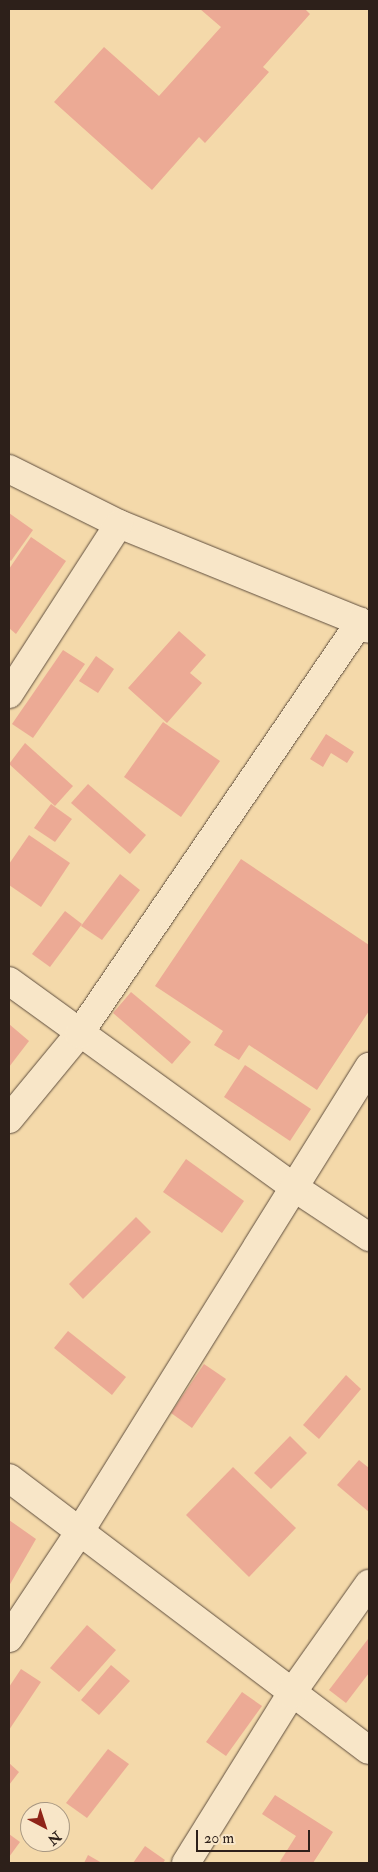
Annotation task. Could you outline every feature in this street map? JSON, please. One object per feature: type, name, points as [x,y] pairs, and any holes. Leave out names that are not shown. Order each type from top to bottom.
[{"type":"street","points":[[9,469],[119,524],[365,626],[79,1034],[9,1119]]},
{"type":"street","points":[[9,694],[119,524]]},
{"type":"street","points":[[9,981],[79,1034],[295,1188],[369,1238]]},
{"type":"street","points":[[9,1638],[80,1531],[295,1188],[369,1066]]},
{"type":"street","points":[[9,1478],[292,1694],[369,1750]]},
{"type":"street","points":[[186,1863],[292,1694],[369,1584]]},
{"type":"building","points":[[200,9],[305,9],[310,14],[263,67],[269,72],[205,143],[199,137],[152,190],[54,102],[104,47],[159,96],[221,27]]},
{"type":"building","points":[[9,513],[33,530],[11,561],[9,559]]},
{"type":"building","points":[[31,537],[66,561],[16,634],[9,628],[9,569]]},
{"type":"building","points":[[179,631],[206,655],[190,673],[202,683],[167,723],[128,688]]},
{"type":"building","points":[[63,650],[85,664],[33,738],[12,724]]},
{"type":"building","points":[[96,656],[114,669],[98,693],[79,681]]},
{"type":"building","points":[[163,722],[220,761],[181,817],[124,777]]},
{"type":"building","points":[[326,734],[354,752],[347,763],[331,753],[323,767],[310,759]]},
{"type":"building","points":[[25,743],[73,786],[55,806],[9,764]]},
{"type":"building","points":[[88,784],[146,835],[130,854],[71,803]]},
{"type":"building","points":[[51,804],[72,819],[55,842],[34,828]]},
{"type":"building","points":[[29,835],[70,863],[41,907],[9,885],[9,864]]},
{"type":"building","points":[[241,859],[369,945],[369,1011],[317,1090],[249,1045],[239,1060],[214,1045],[223,1031],[155,986]]},
{"type":"building","points":[[120,874],[140,890],[102,940],[81,926]]},
{"type":"building","points":[[65,911],[82,924],[50,967],[32,954]]},
{"type":"building","points":[[131,992],[191,1042],[172,1064],[113,1013]]},
{"type":"building","points":[[9,1024],[29,1041],[9,1067]]},
{"type":"building","points":[[245,1065],[311,1109],[290,1141],[224,1097]]},
{"type":"building","points":[[186,1159],[244,1201],[222,1233],[163,1192]]},
{"type":"building","points":[[136,1217],[151,1232],[83,1299],[69,1284]]},
{"type":"building","points":[[68,1331],[126,1377],[112,1395],[54,1348]]},
{"type":"building","points":[[204,1364],[226,1379],[192,1428],[171,1413]]},
{"type":"building","points":[[346,1375],[361,1389],[319,1439],[303,1425]]},
{"type":"building","points":[[290,1436],[307,1453],[271,1489],[254,1473]]},
{"type":"building","points":[[359,1460],[369,1468],[369,1512],[337,1485]]},
{"type":"building","points":[[233,1467],[296,1528],[249,1577],[186,1515]]},
{"type":"building","points":[[9,1520],[36,1539],[9,1586]]},
{"type":"building","points":[[87,1625],[116,1650],[79,1692],[50,1668]]},
{"type":"building","points":[[368,1639],[369,1673],[346,1703],[329,1690]]},
{"type":"building","points":[[111,1665],[130,1681],[99,1715],[81,1700]]},
{"type":"building","points":[[21,1669],[41,1682],[9,1730],[9,1687]]},
{"type":"building","points":[[242,1692],[262,1706],[226,1756],[206,1742]]},
{"type":"building","points":[[108,1749],[129,1764],[87,1818],[70,1806],[70,1802],[67,1802]]},
{"type":"building","points":[[9,1763],[19,1772],[9,1785]]},
{"type":"building","points":[[275,1795],[333,1832],[313,1863],[279,1863],[296,1836],[262,1814]]},
{"type":"building","points":[[9,1834],[20,1842],[9,1857]]},
{"type":"building","points":[[145,1846],[165,1860],[163,1863],[133,1863]]},
{"type":"building","points":[[88,1855],[102,1863],[84,1863]]}]
